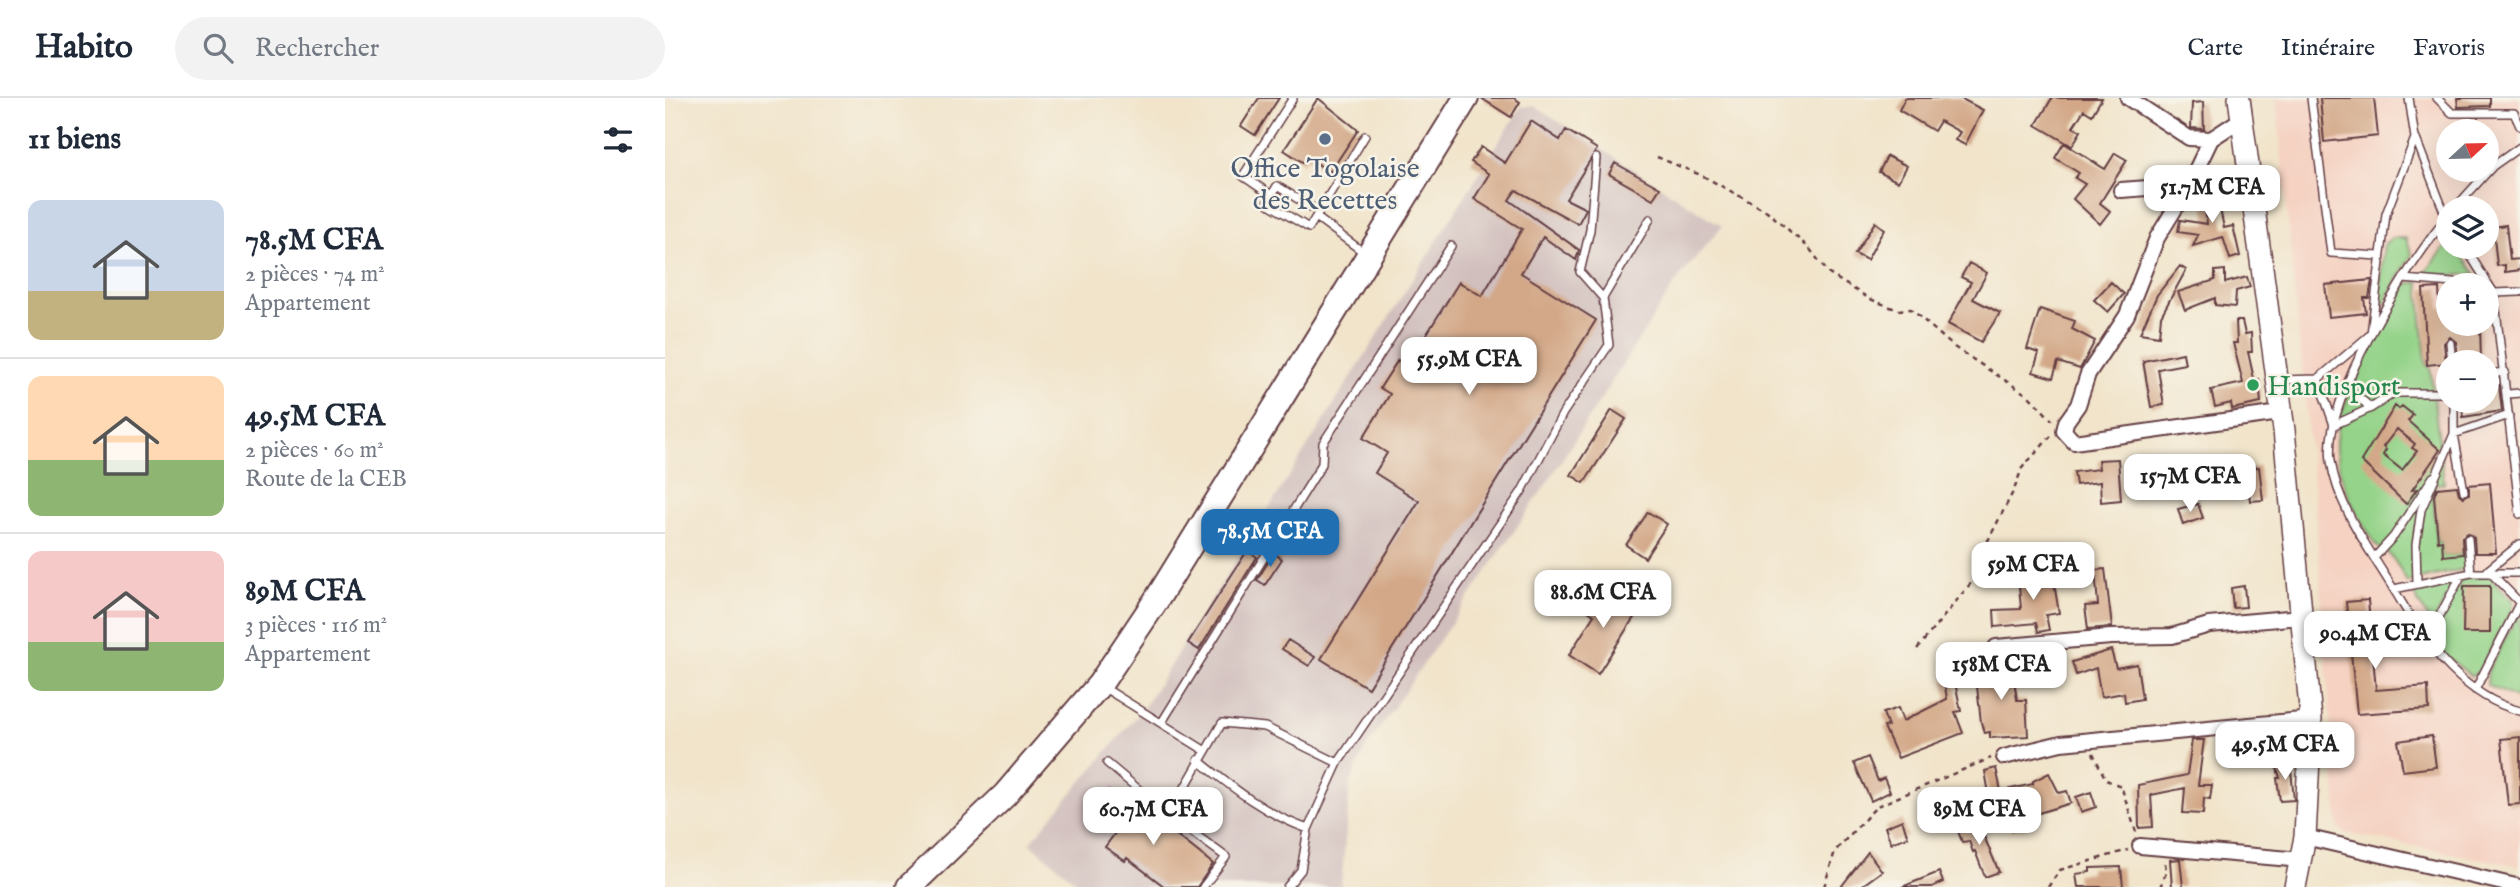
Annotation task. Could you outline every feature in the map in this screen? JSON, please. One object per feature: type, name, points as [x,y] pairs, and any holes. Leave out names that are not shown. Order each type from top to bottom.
[{"type":"highway","points":[[909,887],[1005,795],[1100,684],[1157,599],[1338,307],[1366,255],[1465,98]]},
{"type":"main road","points":[[2239,98],[2280,413],[2311,719],[2305,837],[2295,887]]},
{"type":"street","points":[[2128,98],[2189,138],[2211,139]]},
{"type":"street","points":[[2240,120],[2211,139],[2187,189],[2157,238],[2127,316],[2088,374],[2078,405],[2064,426],[2064,431],[2074,442],[2280,413]]},
{"type":"street","points":[[2121,190],[2161,187],[2187,189]]},
{"type":"street","points":[[1996,648],[2111,637],[2172,636],[2209,625],[2300,617]]},
{"type":"street","points":[[2004,757],[2061,743],[2311,719]]},
{"type":"street","points":[[2305,837],[2520,887]]},
{"type":"street","points":[[2140,846],[2301,860]]},
{"type":"lane","points":[[1271,195],[1243,176],[1293,98]]},
{"type":"lane","points":[[2311,98],[2331,253],[2379,256]]},
{"type":"lane","points":[[2409,98],[2416,138],[2438,196]]},
{"type":"lane","points":[[2437,98],[2452,113],[2514,113],[2520,126]]},
{"type":"lane","points":[[1366,136],[1317,214],[1309,228],[1267,203],[1277,186],[1317,214],[1366,255]]},
{"type":"lane","points":[[2276,380],[2318,379],[2371,334],[2386,214],[2416,138]]},
{"type":"lane","points":[[2466,196],[2493,166],[2520,147]]},
{"type":"lane","points":[[1287,887],[1301,870],[1308,829],[1338,763],[1522,491],[1563,413],[1609,345],[1603,298],[1580,272],[1590,230],[1596,158]]},
{"type":"lane","points":[[1603,298],[1650,219]]},
{"type":"lane","points":[[2436,234],[2403,279],[2371,334],[2347,387],[2334,425],[2331,460],[2344,500],[2374,558],[2425,643],[2475,690],[2504,706],[2520,711]]},
{"type":"lane","points":[[1162,722],[1322,464],[1323,443],[1451,246]]},
{"type":"lane","points":[[2403,279],[2436,282]]},
{"type":"lane","points":[[2499,290],[2520,292]]},
{"type":"lane","points":[[2499,336],[2508,394],[2520,514]]},
{"type":"lane","points":[[2451,343],[2451,350]]},
{"type":"lane","points":[[2499,373],[2505,372]]},
{"type":"lane","points":[[2318,379],[2334,425]]},
{"type":"lane","points":[[2347,387],[2371,408]]},
{"type":"lane","points":[[2334,425],[2371,408],[2394,393],[2436,393]]},
{"type":"lane","points":[[2508,394],[2520,393]]},
{"type":"lane","points":[[2454,413],[2454,433],[2464,491]]},
{"type":"lane","points":[[2454,433],[2509,415]]},
{"type":"lane","points":[[2417,583],[2416,545],[2421,510],[2454,433]]},
{"type":"lane","points":[[2374,558],[2394,536],[2446,456]]},
{"type":"lane","points":[[2468,539],[2471,573]]},
{"type":"lane","points":[[2488,570],[2520,544]]},
{"type":"lane","points":[[2394,589],[2488,570],[2520,573]]},
{"type":"lane","points":[[2475,690],[2520,603],[2488,570]]},
{"type":"lane","points":[[2425,643],[2461,576]]},
{"type":"lane","points":[[1100,684],[1204,750]]},
{"type":"lane","points":[[1169,815],[1198,760],[1222,723],[1265,727],[1338,763]]},
{"type":"lane","points":[[1198,760],[1251,801],[1280,819],[1308,829]]},
{"type":"lane","points":[[1107,763],[1169,815],[1226,857],[1203,887]]},
{"type":"path","points":[[1657,157],[1703,176],[1767,211],[1809,248],[1829,274],[1870,299],[1898,310],[1910,309],[1954,347],[2029,396],[2059,427],[2022,468],[2014,490],[1977,562],[1971,583],[1917,649]]},
{"type":"path","points":[[2047,887],[2060,870],[2140,846],[2121,786],[2106,780],[2087,740]]},
{"type":"path","points":[[1824,887],[1835,851],[1877,806],[1958,774],[1987,758],[2004,757]]},
{"type":"path","points":[[2159,887],[2166,873],[2165,847]]},
{"type":"shaded area","points":[[2276,98],[2520,98],[2520,866],[2345,833],[2338,827],[2314,493]]},
{"type":"shaded area","points":[[1534,106],[1722,226],[1675,283],[1547,483],[1364,751],[1350,784],[1341,887],[1083,887],[1030,843],[1142,710],[1521,107]]},
{"type":"green space","points":[[2393,238],[2406,238],[2412,254],[2377,316],[2384,245]]},
{"type":"green space","points":[[2436,259],[2464,259],[2475,273],[2436,273],[2436,276],[2422,277]]},
{"type":"green space","points":[[2419,282],[2426,365],[2430,366],[2444,483],[2435,484],[2436,497],[2433,497],[2437,542],[2441,542],[2443,556],[2463,554],[2464,539],[2467,565],[2464,569],[2407,582],[2393,558],[2377,546],[2357,513],[2346,489],[2336,452],[2342,413],[2361,366],[2405,284]]},
{"type":"green space","points":[[2488,575],[2513,601],[2513,608],[2479,672],[2471,676],[2437,648],[2434,630],[2462,579]]},
{"type":"green space","points":[[2456,580],[2432,625],[2410,588]]},
{"type":"green space","points":[[2520,610],[2520,700],[2487,685],[2488,671]]},
{"type":"building","points":[[1259,98],[1279,98],[1255,135],[1241,126]]},
{"type":"building","points":[[1318,98],[1358,130],[1330,172],[1307,157],[1304,163],[1284,150]]},
{"type":"building","points":[[1481,98],[1514,98],[1520,102],[1511,117]]},
{"type":"building","points":[[1905,98],[1960,98],[1983,110],[1965,145],[1955,140],[1960,132],[1940,121],[1934,131],[1899,110]]},
{"type":"building","points":[[2052,98],[2102,98],[2092,115],[2084,110],[2073,127],[2081,131],[2072,146],[2036,125]]},
{"type":"building","points":[[2320,98],[2374,98],[2378,136],[2324,142]]},
{"type":"building","points":[[2457,98],[2490,98],[2490,106],[2458,107]]},
{"type":"building","points":[[2203,102],[2204,129],[2191,128],[2192,103]]},
{"type":"building","points":[[1531,121],[1560,140],[1566,130],[1597,149],[1566,199],[1586,209],[1578,224],[1516,190],[1509,200],[1579,250],[1576,260],[1543,237],[1521,273],[1596,320],[1368,688],[1321,659],[1419,501],[1375,473],[1387,453],[1363,438],[1390,394],[1380,388],[1398,360],[1407,366],[1459,282],[1482,296],[1522,229],[1474,199],[1489,174],[1471,162],[1481,147],[1505,163]]},
{"type":"building","points":[[2064,143],[2105,169],[2115,153],[2127,160],[2100,203],[2110,211],[2100,224],[2073,199],[2085,184],[2075,178],[2079,173],[2055,158]]},
{"type":"building","points":[[1887,156],[1907,166],[1898,182],[1879,172]]},
{"type":"building","points":[[1615,163],[1660,188],[1653,199],[1609,174]]},
{"type":"building","points":[[2215,185],[2224,228],[2233,226],[2240,256],[2230,259],[2223,237],[2193,246],[2198,235],[2178,232],[2180,220],[2207,224],[2202,187]]},
{"type":"building","points":[[1875,222],[1884,229],[1867,260],[1855,254]]},
{"type":"building","points":[[2506,225],[2510,260],[2520,259],[2520,270],[2505,272],[2505,265],[2497,266],[2499,226]]},
{"type":"building","points":[[1969,263],[1987,273],[1973,299],[2000,313],[1981,342],[1948,324],[1971,282],[1961,277]]},
{"type":"building","points":[[2180,266],[2186,270],[2161,316],[2159,336],[2140,333],[2157,295]]},
{"type":"building","points":[[2225,270],[2225,283],[2247,277],[2250,287],[2236,291],[2235,307],[2215,305],[2215,298],[2185,310],[2178,292],[2215,280],[2215,271]]},
{"type":"building","points":[[2372,280],[2369,298],[2364,298],[2366,313],[2329,317],[2325,285]]},
{"type":"building","points":[[2111,282],[2124,294],[2108,312],[2094,300]]},
{"type":"building","points":[[2436,288],[2436,336],[2480,336],[2481,350],[2457,350],[2456,342],[2450,337],[2444,343],[2445,350],[2436,350],[2436,364],[2427,365],[2423,289]]},
{"type":"building","points":[[2040,309],[2075,321],[2072,329],[2095,341],[2080,369],[2058,362],[2053,378],[2033,372],[2039,353],[2027,349]]},
{"type":"building","points":[[2236,321],[2242,321],[2245,334],[2251,333],[2252,352],[2248,352],[2254,379],[2259,379],[2261,403],[2232,409],[2231,403],[2215,407],[2211,390],[2243,383],[2233,343],[2237,343]]},
{"type":"building","points":[[2183,353],[2185,364],[2158,369],[2164,405],[2151,407],[2143,361]]},
{"type":"building","points":[[2499,385],[2502,411],[2499,411]]},
{"type":"building","points":[[2395,406],[2399,409],[2402,406],[2413,415],[2408,421],[2440,450],[2412,490],[2417,489],[2406,504],[2361,461]],"holes":[[[2397,429],[2415,444],[2412,448],[2417,451],[2402,470],[2383,455],[2386,450],[2383,447]]]},
{"type":"building","points":[[1612,410],[1626,419],[1584,483],[1571,475]]},
{"type":"building","points":[[2463,413],[2489,413],[2463,417]]},
{"type":"building","points":[[2118,459],[2121,500],[2101,502],[2100,482],[2076,485],[2074,472],[2099,469],[2098,460]]},
{"type":"building","points":[[2259,467],[2263,500],[2250,501],[2246,468]]},
{"type":"building","points":[[2490,483],[2496,553],[2475,553],[2474,538],[2468,533],[2462,537],[2463,554],[2443,556],[2442,540],[2438,541],[2434,496],[2437,488],[2457,486],[2459,494],[2464,497],[2469,494],[2469,485]]},
{"type":"building","points":[[2198,504],[2203,518],[2183,525],[2178,509]]},
{"type":"building","points":[[1648,512],[1667,524],[1645,558],[1626,545]]},
{"type":"building","points":[[1247,551],[1257,557],[1199,650],[1188,643]]},
{"type":"building","points":[[1274,553],[1282,559],[1265,585],[1257,580]]},
{"type":"building","points":[[2049,553],[2059,613],[2046,615],[2049,630],[2038,632],[2036,623],[1995,627],[1994,610],[2021,609],[2019,586],[2043,584],[2040,554]]},
{"type":"building","points":[[2105,569],[2112,627],[2088,629],[2085,606],[2098,605],[2095,570]]},
{"type":"building","points":[[1599,586],[1638,611],[1598,674],[1569,655],[1594,615],[1585,609]]},
{"type":"building","points":[[2244,586],[2246,607],[2233,608],[2231,588]]},
{"type":"building","points":[[2464,586],[2490,586],[2490,633],[2463,633]]},
{"type":"building","points":[[2368,600],[2376,690],[2428,686],[2429,709],[2357,714],[2346,602]]},
{"type":"building","points":[[1288,640],[1315,657],[1309,666],[1282,649]]},
{"type":"building","points":[[2111,650],[2116,668],[2137,664],[2142,699],[2125,702],[2124,693],[2101,697],[2096,668],[2076,675],[2072,662]]},
{"type":"building","points":[[2011,659],[2017,700],[2026,700],[2028,736],[1990,738],[1990,732],[1984,733],[1981,722],[1976,678],[1985,677],[1984,664]]},
{"type":"building","points":[[1954,678],[1961,711],[1955,712],[1963,733],[1898,758],[1884,727],[1888,726],[1883,713],[1898,708],[1903,721],[1947,699],[1944,680]]},
{"type":"building","points":[[2432,736],[2436,767],[2403,771],[2398,741]]},
{"type":"building","points":[[2520,737],[2520,804],[2508,805],[2501,739]]},
{"type":"building","points":[[2192,740],[2204,740],[2198,785],[2212,785],[2210,799],[2204,798],[2203,814],[2183,813],[2185,788],[2151,795],[2153,827],[2139,828],[2138,785],[2187,775]]},
{"type":"building","points":[[1868,757],[1878,781],[1884,778],[1890,792],[1871,801],[1854,763]]},
{"type":"building","points":[[2290,760],[2294,800],[2280,801],[2277,778],[2280,778],[2276,765]]},
{"type":"building","points":[[1996,768],[2001,791],[2033,784],[2033,781],[2049,773],[2059,793],[2067,791],[2071,803],[2029,816],[2031,826],[2012,830],[2005,801],[1991,805],[1985,771]]},
{"type":"building","points":[[1108,790],[1161,829],[1164,825],[1213,864],[1197,887],[1165,887],[1127,858],[1125,861],[1105,847],[1121,825],[1096,805]]},
{"type":"building","points":[[2091,792],[2096,807],[2081,812],[2076,797]]},
{"type":"building","points":[[1902,820],[1908,837],[1891,843],[1885,827]]},
{"type":"building","points":[[1978,822],[1999,872],[1985,877],[1975,851],[1973,852],[1969,841],[1962,842],[1957,828]]},
{"type":"building","points":[[1868,852],[1882,871],[1860,887],[1841,887]]},
{"type":"building","points":[[2180,859],[2183,887],[2172,887],[2170,860]]},
{"type":"building","points":[[2121,867],[2123,887],[2078,887],[2076,874],[2090,872],[2090,868]]},
{"type":"building","points":[[1939,872],[1943,882],[1932,887],[1902,887]]},
{"type":"place","name":"Office Togolaise des Recettes","points":[[1325,139]]},
{"type":"place","name":"Handisport","points":[[2253,385]]}]
